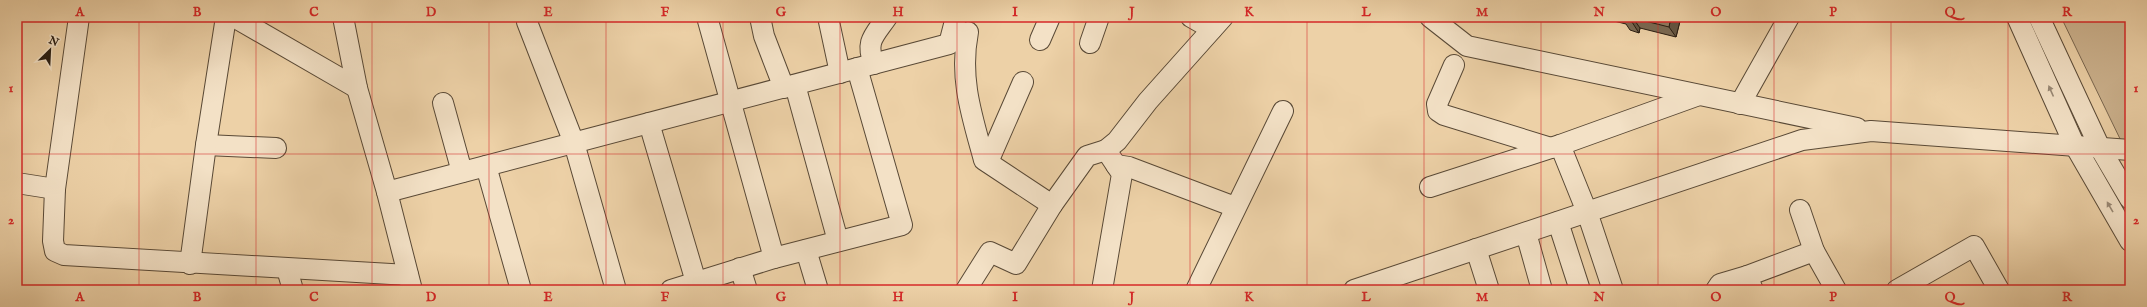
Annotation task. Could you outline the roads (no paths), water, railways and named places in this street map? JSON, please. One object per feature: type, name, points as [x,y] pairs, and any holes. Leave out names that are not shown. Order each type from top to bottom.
[{"type":"street","points":[[79,17],[55,189],[53,241],[55,251],[60,254],[190,264],[287,269],[410,283],[387,192],[357,88],[343,17]]},
{"type":"street","points":[[190,264],[206,145],[226,17]]},
{"type":"street","points":[[234,17],[357,88]]},
{"type":"street","points":[[707,17],[774,258]]},
{"type":"street","points":[[760,17],[764,36],[789,86],[838,242]]},
{"type":"street","points":[[671,290],[704,284],[740,268],[902,225],[857,69],[828,17]]},
{"type":"street","points":[[857,69],[869,52],[871,40],[887,17]]},
{"type":"street","points":[[1040,40],[1050,17]]},
{"type":"street","points":[[1090,43],[1099,17]]},
{"type":"street","points":[[1111,157],[1117,141],[1148,102],[1218,23],[1191,17]]},
{"type":"street","points":[[1430,17],[1467,46],[1871,131],[2074,144],[2100,148],[2130,150]]},
{"type":"street","points":[[1740,104],[1789,17]]},
{"type":"street","points":[[2017,17],[2074,144],[2130,241]]},
{"type":"street","points":[[2039,17],[2100,148],[2130,199]]},
{"type":"street","points":[[525,19],[574,143],[616,290]]},
{"type":"street","points":[[387,192],[949,44],[962,25]]},
{"type":"street","points":[[962,25],[964,75],[971,113],[984,160],[1052,206]]},
{"type":"street","points":[[1454,64],[1437,104],[1438,111],[1444,115],[1556,147],[1587,212],[1613,290]]},
{"type":"street","points":[[988,162],[1023,82]]},
{"type":"street","points":[[1430,187],[1556,147],[1699,95]]},
{"type":"street","points":[[443,102],[462,172]]},
{"type":"street","points":[[1196,290],[1283,111]]},
{"type":"street","points":[[649,123],[704,284]]},
{"type":"street","points":[[1367,288],[1476,249],[1802,140],[1871,131]]},
{"type":"street","points":[[206,145],[276,148]]},
{"type":"street","points":[[966,290],[990,252],[1016,264],[1052,206],[1088,156],[1111,157],[1129,167],[1235,208]]},
{"type":"street","points":[[1102,290],[1122,174],[1111,157]]},
{"type":"street","points":[[486,166],[521,290]]},
{"type":"street","points":[[17,183],[55,189]]},
{"type":"street","points":[[1800,210],[1814,251],[1836,290]]},
{"type":"street","points":[[1558,222],[1580,290]]},
{"type":"street","points":[[1526,233],[1542,290]]},
{"type":"street","points":[[1897,290],[1928,282],[1974,246],[1999,290]]},
{"type":"street","points":[[1476,249],[1489,290]]},
{"type":"street","points":[[806,250],[818,290]]},
{"type":"street","points":[[1716,290],[1720,284],[1750,283],[1814,251]]},
{"type":"street","points":[[740,268],[748,290]]},
{"type":"street","points":[[287,269],[293,290]]}]
